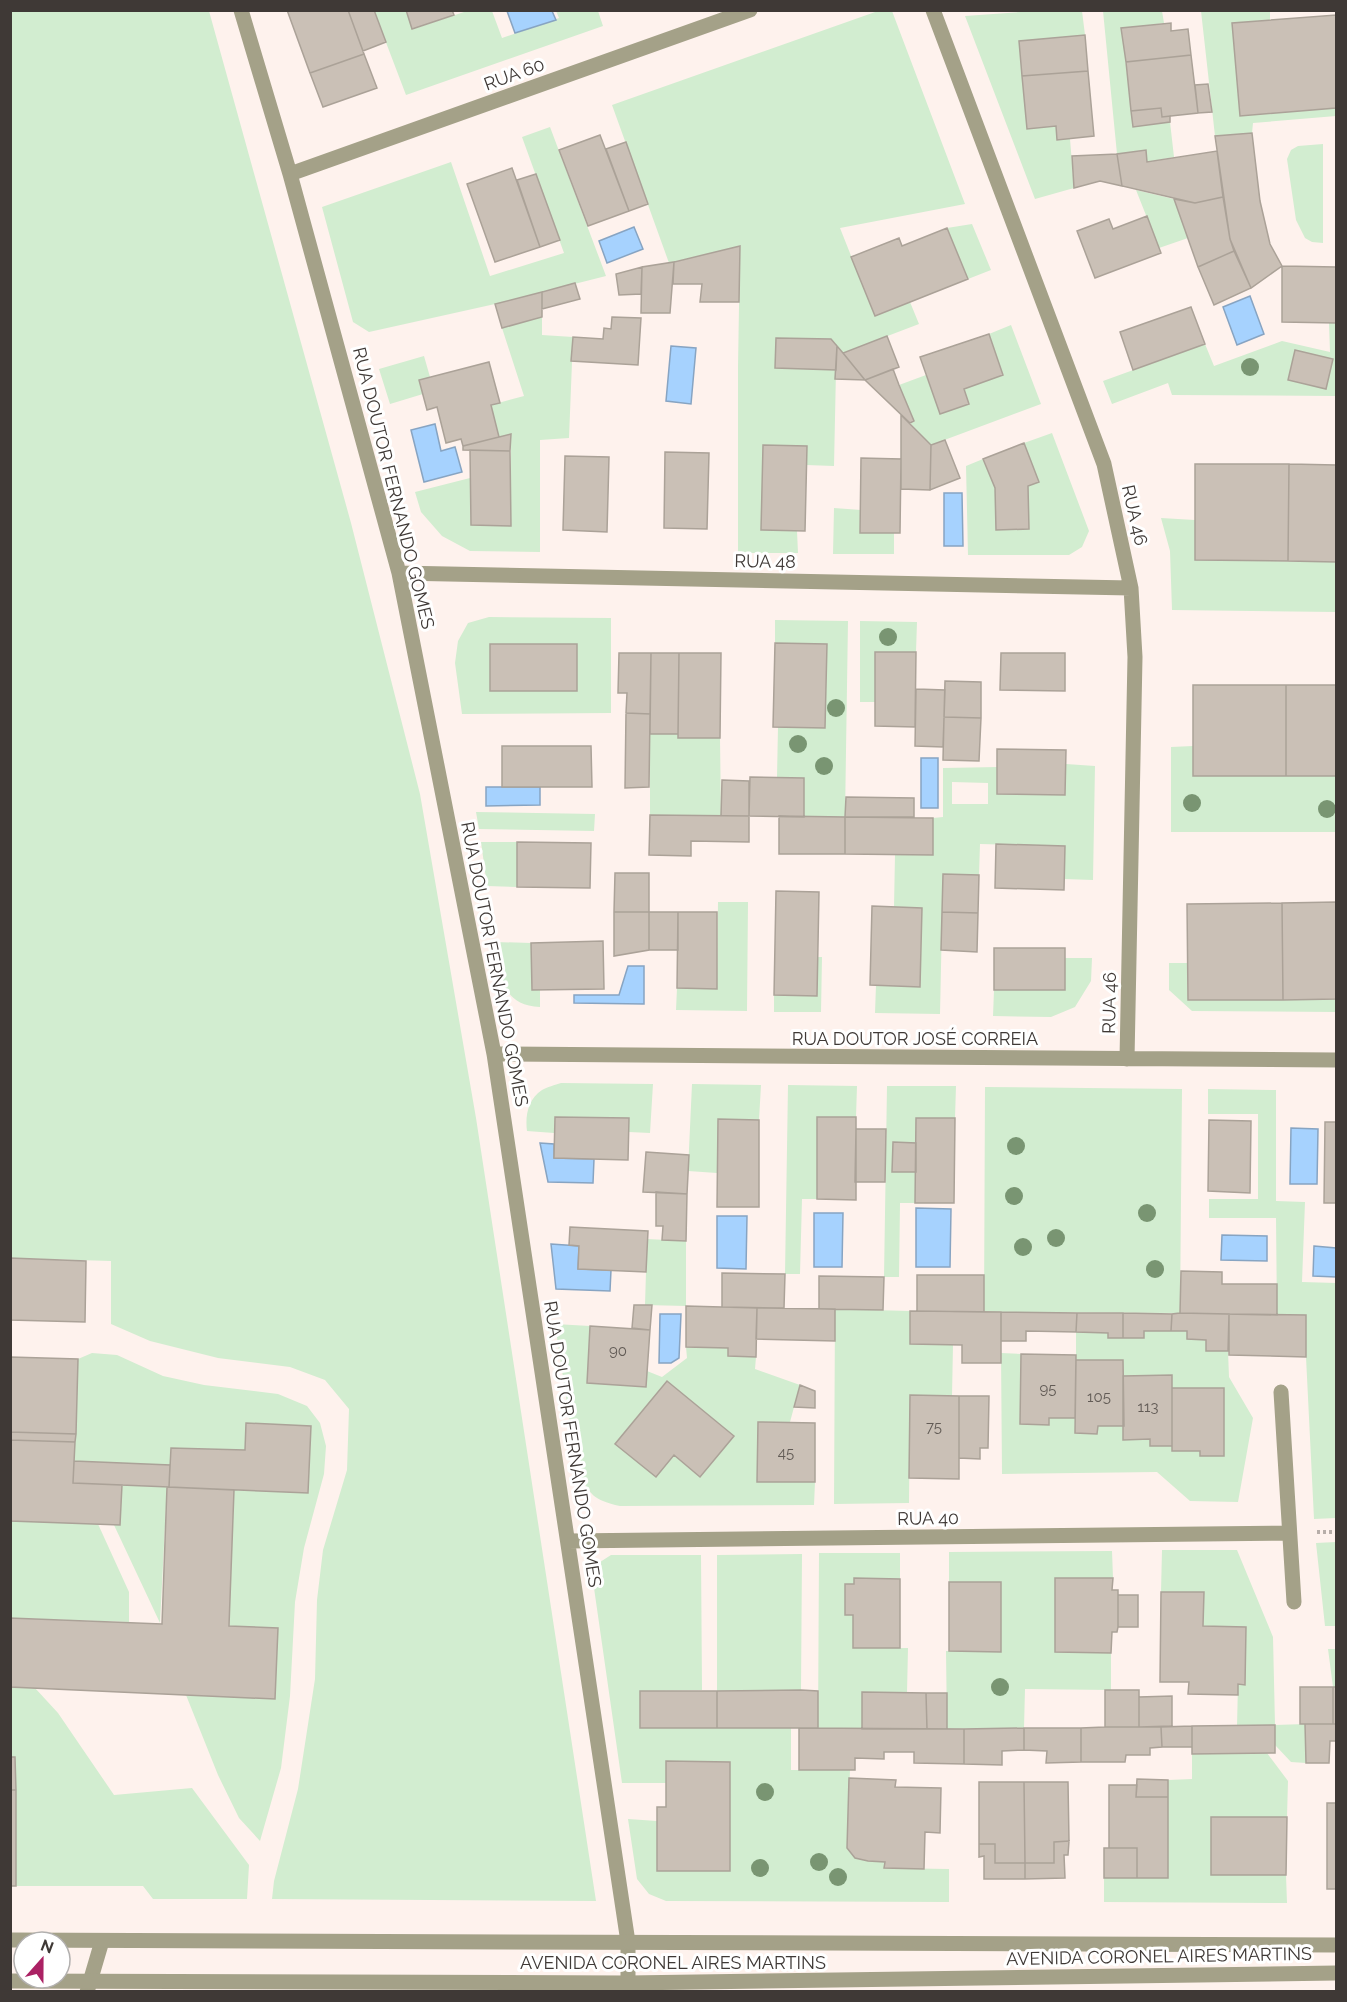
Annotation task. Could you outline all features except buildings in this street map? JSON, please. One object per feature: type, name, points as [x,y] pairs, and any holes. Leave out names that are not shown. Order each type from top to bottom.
[{"type":"street","name":"RUA DOUTOR FERNANDO GOMES","points":[[240,10],[290,174],[399,573],[494,1054],[628,1942],[628,1983]]},
{"type":"street","name":"RUA 60","points":[[290,174],[750,10]]},
{"type":"street","name":"RUA 46","points":[[933,10],[1104,464],[1131,588],[1135,657],[1127,1059]]},
{"type":"street","name":"RUA 48","points":[[399,573],[1131,588]]},
{"type":"street","name":"RUA DOUTOR JOSÉ CORREIA","points":[[494,1054],[1336,1060]]},
{"type":"street","points":[[1281,1392],[1294,1602]]},
{"type":"street","name":"RUA 40","points":[[568,1541],[1289,1533]]},
{"type":"street","name":"AVENIDA CORONEL AIRES MARTINS","points":[[10,1940],[1336,1946]]},
{"type":"street","points":[[89,1987],[102,1941]]},
{"type":"street","name":"AVENIDA CORONEL AIRES MARTINS","points":[[10,1981],[89,1987],[628,1983],[1336,1973]]},
{"type":"green space","points":[[11,11],[209,11],[351,523],[420,794],[476,1118],[596,1901],[272,1899],[274,1881],[298,1789],[315,1679],[317,1600],[323,1550],[347,1470],[349,1409],[325,1380],[290,1367],[218,1358],[150,1341],[111,1324],[111,1261],[11,1258]]},
{"type":"green space","points":[[374,11],[406,11],[413,29],[467,11],[492,11],[502,38],[559,18],[556,11],[598,11],[603,26],[406,95]]},
{"type":"green space","points":[[878,11],[892,11],[965,204],[840,228],[875,316],[910,302],[919,324],[843,353],[831,339],[776,338],[775,368],[836,370],[834,466],[806,465],[807,446],[763,445],[761,530],[797,531],[798,553],[738,553],[740,246],[669,263],[612,105]]},
{"type":"green space","points":[[1035,11],[1082,11],[1085,35],[1027,129],[1056,126],[1058,139],[1070,139],[1074,188],[1035,199],[965,16]]},
{"type":"green space","points":[[1103,11],[1162,11],[1164,23],[1122,29],[1133,126],[1170,122],[1174,157],[1147,162],[1145,150],[1117,154]]},
{"type":"green space","points":[[1201,11],[1270,11],[1270,20],[1233,24],[1240,116],[1336,108],[1336,116],[1253,123],[1252,133],[1215,136]]},
{"type":"green space","points":[[550,127],[606,276],[369,332],[353,322],[322,207],[451,162],[490,276],[564,253],[522,137]]},
{"type":"green space","points":[[1323,144],[1323,243],[1312,242],[1305,238],[1296,220],[1287,159],[1291,150],[1298,146]]},
{"type":"green space","points":[[1136,190],[1174,199],[1188,238],[1159,248]]},
{"type":"green space","points":[[972,224],[991,270],[968,279],[947,228]]},
{"type":"green space","points":[[542,317],[542,335],[573,337],[569,438],[540,440],[540,552],[470,551],[442,536],[421,512],[415,492],[470,478],[471,525],[511,525],[511,435],[499,437],[491,405],[524,396],[502,328]]},
{"type":"green space","points":[[1329,323],[1336,323],[1336,396],[1172,395],[1168,383],[1112,404],[1103,381],[1205,344],[1214,366],[1282,341],[1330,352]],"holes":[[[1295,350],[1333,359],[1326,389],[1288,380]]]},
{"type":"green space","points":[[1011,325],[1041,404],[931,445],[910,423],[914,421],[899,385],[926,375],[940,413],[969,404],[964,389],[1003,375],[989,334]]},
{"type":"green space","points":[[424,356],[430,377],[423,394],[390,404],[379,369]]},
{"type":"green space","points":[[1052,433],[1089,531],[1082,547],[1069,555],[968,555],[966,466],[983,459],[995,488],[996,530],[1029,529],[1028,486],[1039,482],[1024,443]]},
{"type":"green space","points":[[834,508],[861,510],[860,533],[894,533],[894,554],[833,554]]},
{"type":"green space","points":[[1161,518],[1195,520],[1195,560],[1336,562],[1336,612],[1172,610],[1170,551]]},
{"type":"green space","points":[[489,617],[611,618],[611,713],[462,714],[455,663],[458,641],[468,623]],"holes":[[[490,644],[577,644],[577,690],[490,691]]]},
{"type":"green space","points":[[775,620],[848,621],[845,817],[804,817],[804,778],[777,777],[778,727],[826,644],[775,643]]},
{"type":"green space","points":[[860,621],[917,622],[916,652],[875,652],[875,702],[860,702]]},
{"type":"green space","points":[[650,734],[678,734],[679,738],[720,738],[721,816],[650,815]]},
{"type":"green space","points":[[1193,746],[1193,776],[1336,776],[1336,832],[1171,832],[1171,747]]},
{"type":"green space","points":[[1066,764],[1095,766],[1093,880],[1064,879],[1064,846],[980,844],[979,875],[943,874],[940,1014],[875,1013],[876,985],[920,986],[922,908],[894,907],[895,855],[933,855],[933,818],[943,817],[943,768],[998,767],[997,794],[1065,795]],"holes":[[[952,782],[988,783],[988,804],[952,804]]]},
{"type":"green space","points":[[476,812],[595,814],[594,831],[479,829]]},
{"type":"green space","points":[[481,842],[517,842],[517,887],[487,886]]},
{"type":"green space","points":[[718,902],[748,902],[747,1011],[676,1010],[677,988],[717,989]]},
{"type":"green space","points":[[495,942],[531,943],[532,990],[540,990],[540,1007],[527,1005],[517,1000],[504,986]]},
{"type":"green space","points":[[818,957],[822,957],[821,1012],[774,1012],[774,995],[817,996]]},
{"type":"green space","points":[[1065,958],[1092,958],[1091,981],[1075,1007],[1051,1017],[993,1016],[994,990],[1065,990]]},
{"type":"green space","points":[[1169,963],[1187,963],[1188,1000],[1336,999],[1336,1012],[1192,1011],[1169,990]]},
{"type":"green space","points":[[561,1083],[653,1084],[650,1133],[629,1132],[629,1118],[555,1117],[554,1133],[527,1131],[527,1114],[533,1098],[542,1090]]},
{"type":"green space","points":[[692,1084],[761,1085],[759,1120],[718,1119],[717,1173],[688,1171]]},
{"type":"green space","points":[[788,1085],[857,1086],[856,1117],[817,1117],[817,1199],[802,1199],[800,1274],[785,1274]]},
{"type":"green space","points":[[887,1086],[956,1086],[955,1118],[916,1118],[916,1143],[893,1143],[892,1171],[916,1172],[915,1203],[900,1203],[899,1277],[884,1277]]},
{"type":"green space","points":[[985,1087],[1182,1089],[1180,1313],[984,1312]]},
{"type":"green space","points":[[1208,1089],[1276,1090],[1276,1201],[1305,1202],[1302,1282],[1336,1283],[1336,1518],[1314,1519],[1306,1315],[1277,1315],[1276,1218],[1209,1218],[1209,1199],[1258,1199],[1258,1114],[1208,1114]]},
{"type":"green space","points":[[647,1239],[686,1241],[686,1306],[645,1305]]},
{"type":"green space","points":[[835,1309],[910,1311],[910,1344],[953,1345],[952,1396],[910,1396],[909,1503],[834,1504]]},
{"type":"green space","points":[[555,1324],[590,1326],[587,1383],[645,1387],[647,1371],[662,1377],[687,1358],[686,1347],[728,1348],[728,1356],[756,1357],[755,1369],[800,1385],[790,1422],[758,1422],[757,1482],[815,1482],[814,1505],[620,1506],[598,1499],[589,1491],[577,1470]]},
{"type":"green space","points":[[1144,1331],[1187,1331],[1187,1339],[1206,1340],[1207,1351],[1228,1351],[1229,1377],[1253,1418],[1238,1502],[1190,1501],[1157,1472],[1002,1474],[1001,1353],[1021,1354],[1021,1424],[1049,1425],[1049,1418],[1075,1418],[1075,1433],[1097,1434],[1098,1426],[1124,1426],[1124,1440],[1150,1439],[1150,1446],[1172,1446],[1173,1451],[1200,1451],[1201,1456],[1224,1456],[1223,1388],[1172,1388],[1172,1375],[1123,1376],[1123,1360],[1076,1360],[1076,1332],[1108,1333],[1108,1338],[1144,1338]]},
{"type":"green space","points":[[92,1353],[117,1355],[163,1376],[204,1385],[278,1394],[307,1406],[320,1423],[326,1446],[324,1474],[304,1548],[295,1602],[290,1696],[281,1768],[260,1841],[239,1818],[218,1775],[186,1695],[275,1698],[278,1628],[229,1626],[234,1490],[308,1493],[311,1426],[247,1423],[245,1450],[172,1448],[170,1465],[74,1461],[78,1359]]},
{"type":"green space","points":[[122,1485],[167,1487],[160,1623],[114,1525],[120,1524]]},
{"type":"green space","points":[[11,1521],[98,1524],[129,1592],[129,1622],[11,1618]]},
{"type":"green space","points":[[1336,1542],[1336,1626],[1325,1626],[1316,1543]]},
{"type":"green space","points":[[1162,1550],[1237,1550],[1273,1637],[1275,1725],[1305,1724],[1306,1763],[1291,1762],[1275,1745],[1274,1725],[1237,1726],[1238,1684],[1245,1684],[1246,1627],[1203,1626],[1204,1592],[1161,1592]]},
{"type":"green space","points":[[1112,1551],[1113,1578],[1055,1579],[1055,1652],[1111,1653],[1111,1690],[1025,1689],[1024,1728],[947,1729],[946,1651],[1001,1651],[1001,1583],[949,1582],[949,1552]]},
{"type":"green space","points":[[819,1553],[900,1553],[900,1579],[854,1579],[853,1648],[908,1648],[907,1693],[862,1729],[818,1728]]},
{"type":"green space","points":[[802,1554],[801,1690],[717,1691],[717,1555]]},
{"type":"green space","points":[[611,1555],[701,1555],[702,1690],[640,1691],[640,1728],[791,1728],[791,1770],[850,1770],[847,1848],[855,1858],[885,1862],[885,1868],[949,1869],[949,1902],[666,1901],[649,1894],[637,1879],[628,1819],[657,1821],[657,1871],[730,1871],[730,1762],[667,1761],[667,1783],[622,1783],[593,1581],[597,1564]]},
{"type":"green space","points":[[1328,1649],[1336,1649],[1336,1687],[1333,1687]]},
{"type":"green space","points":[[11,1687],[35,1688],[58,1713],[114,1795],[192,1788],[249,1865],[247,1899],[153,1899],[143,1886],[16,1886],[15,1758],[11,1757]]},
{"type":"green space","points":[[1267,1753],[1288,1781],[1287,1817],[1211,1817],[1211,1875],[1286,1875],[1287,1903],[1104,1902],[1104,1878],[1168,1878],[1168,1780],[1192,1779],[1192,1754]]},
{"type":"water","points":[[507,11],[552,11],[556,20],[515,33]]},
{"type":"water","points":[[634,227],[643,249],[607,263],[599,241]]},
{"type":"water","points":[[1250,296],[1264,334],[1237,345],[1223,307]]},
{"type":"water","points":[[671,346],[696,348],[691,404],[666,401]]},
{"type":"water","points":[[435,424],[441,451],[455,447],[462,472],[424,482],[411,430]]},
{"type":"water","points":[[944,493],[962,493],[963,546],[944,546]]},
{"type":"water","points":[[921,758],[938,758],[938,808],[921,808]]},
{"type":"water","points":[[486,787],[540,787],[540,805],[486,806]]},
{"type":"water","points":[[628,966],[644,966],[644,1004],[574,1003],[574,995],[619,995]]},
{"type":"water","points":[[1291,1128],[1318,1129],[1317,1184],[1290,1184]]},
{"type":"water","points":[[540,1143],[554,1144],[554,1158],[594,1159],[593,1183],[548,1182]]},
{"type":"water","points":[[916,1208],[951,1209],[950,1267],[916,1267]]},
{"type":"water","points":[[814,1213],[843,1213],[842,1267],[814,1267]]},
{"type":"water","points":[[717,1216],[747,1216],[746,1269],[717,1268]]},
{"type":"water","points":[[1222,1235],[1267,1236],[1267,1261],[1221,1260]]},
{"type":"water","points":[[551,1244],[579,1246],[578,1269],[611,1270],[610,1291],[556,1289]]},
{"type":"water","points":[[1314,1246],[1336,1248],[1336,1277],[1313,1276]]},
{"type":"water","points":[[660,1314],[681,1314],[679,1358],[671,1363],[659,1363]]}]
